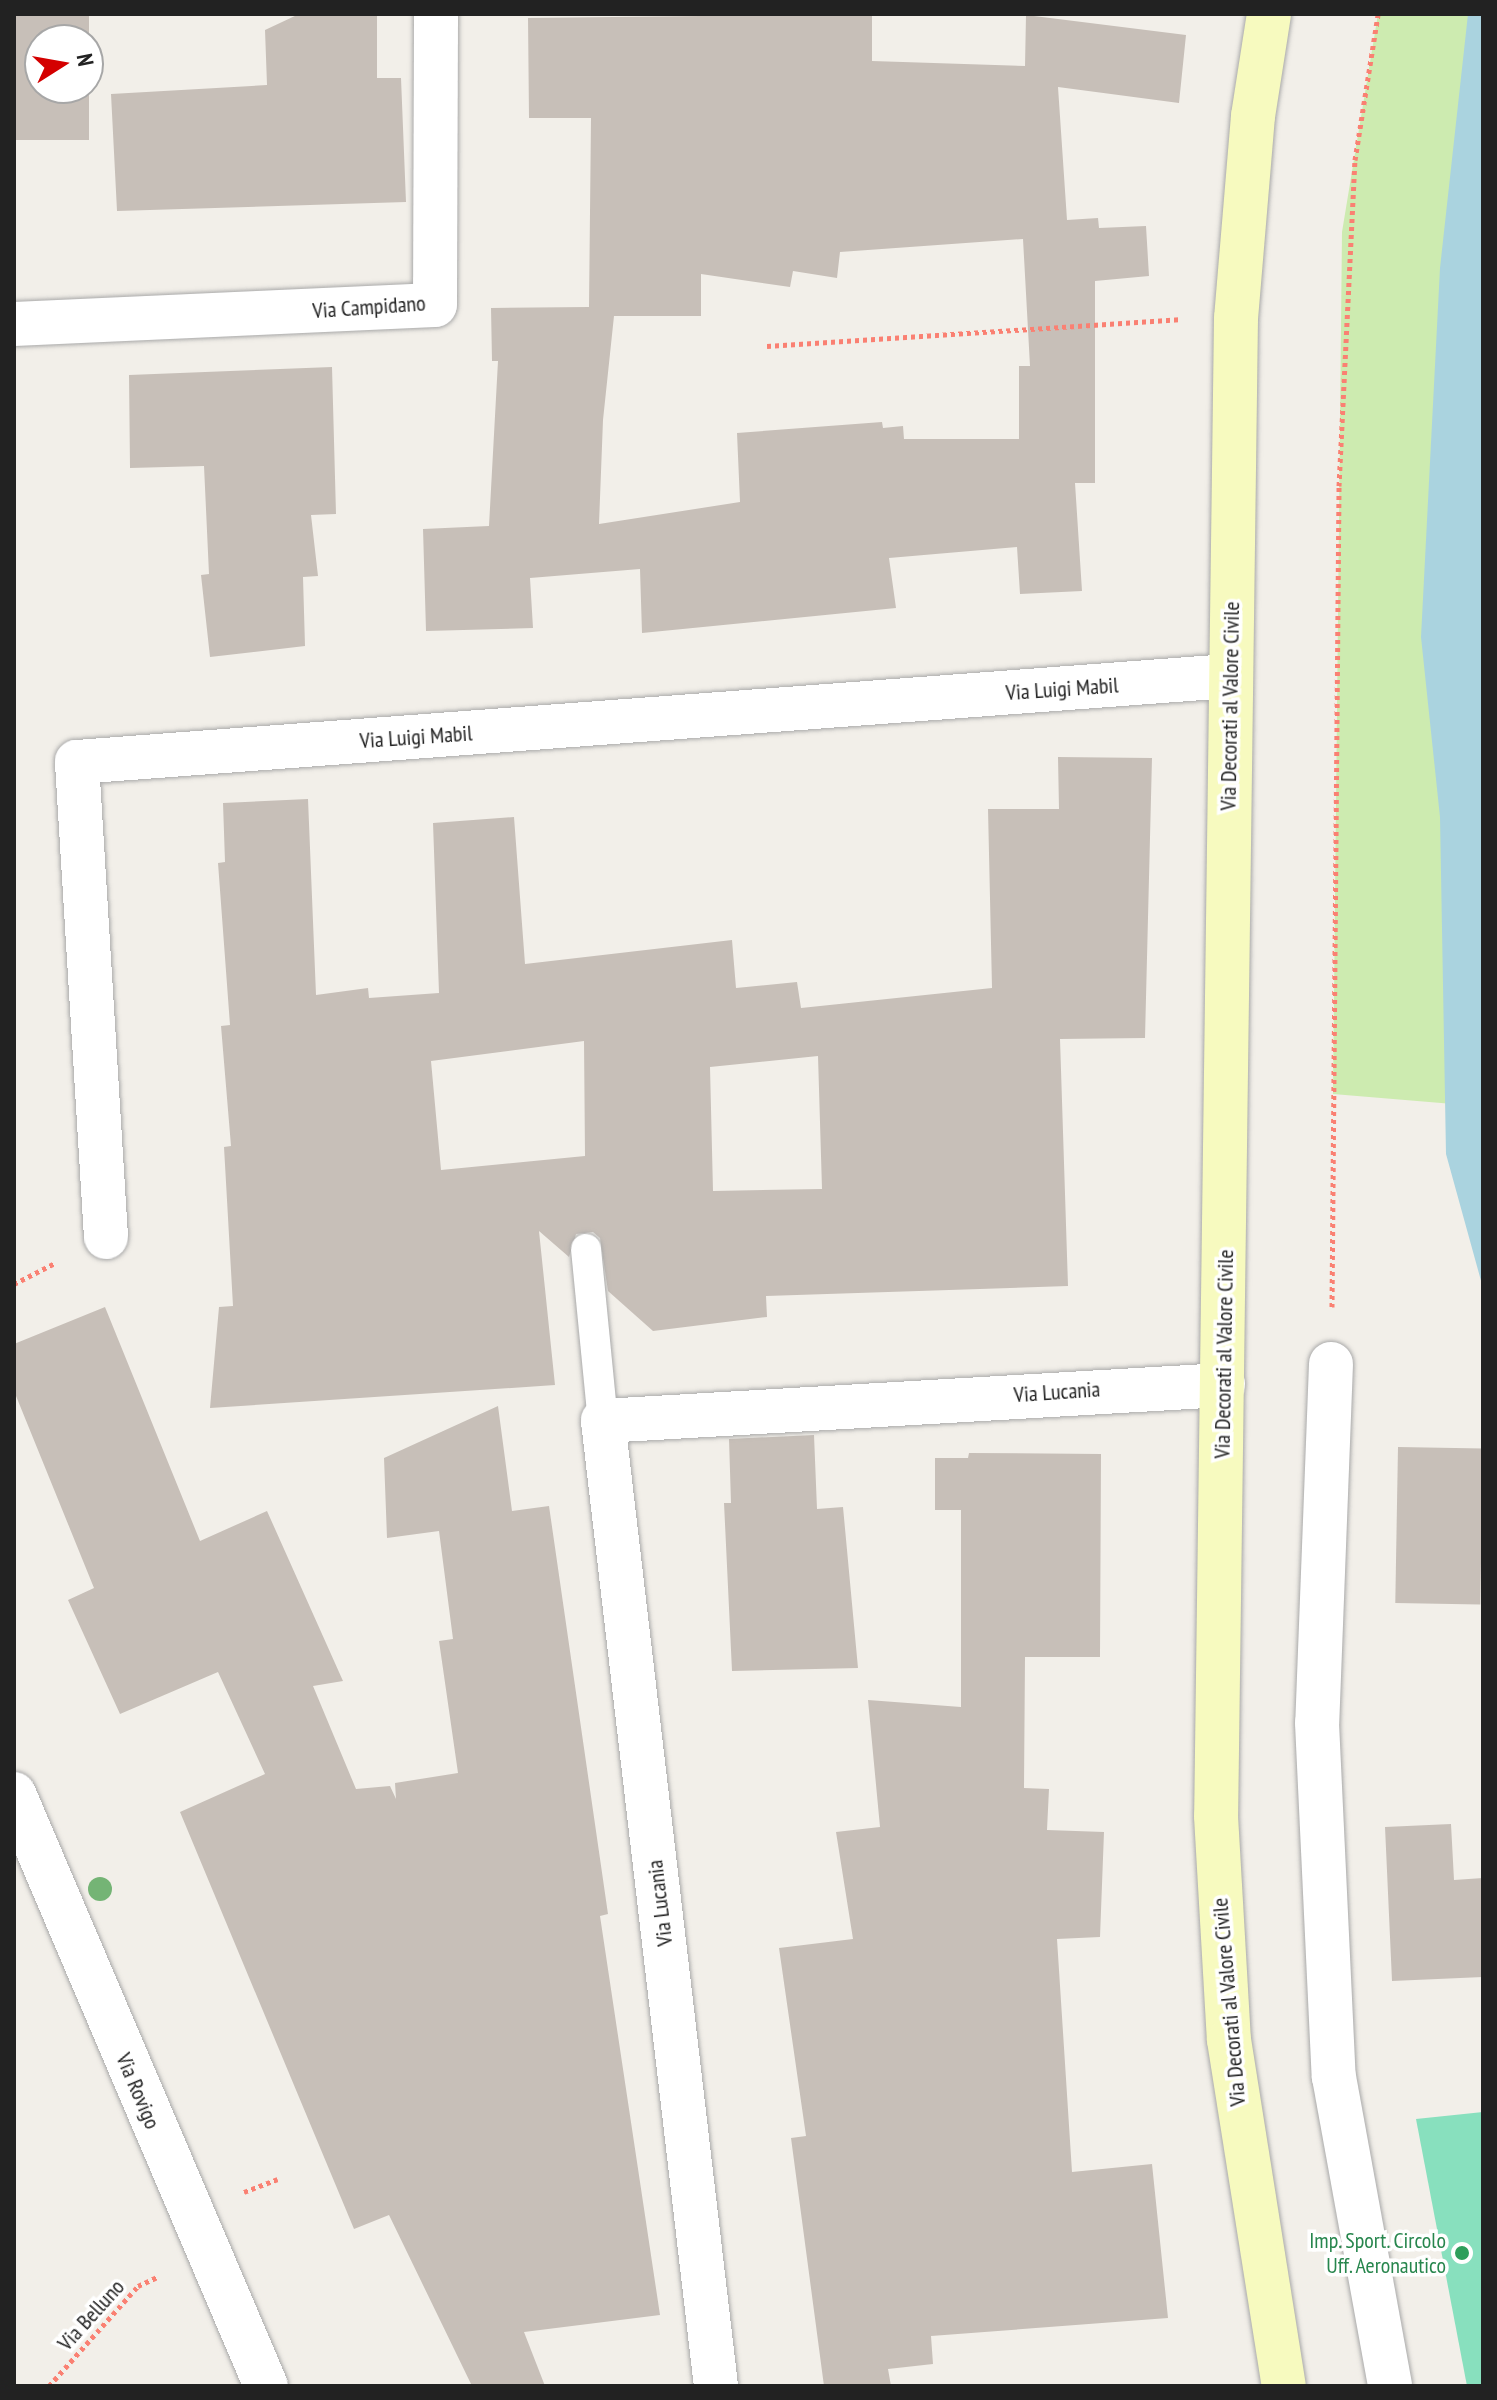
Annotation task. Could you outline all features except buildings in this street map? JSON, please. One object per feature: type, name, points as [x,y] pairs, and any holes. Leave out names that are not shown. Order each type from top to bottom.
[{"type":"street","name":"Via Campidano","points":[[14,324],[435,305],[436,14]]},
{"type":"street","name":"Via Decorati al Valore Civile","points":[[1269,14],[1253,116],[1236,318],[1218,1928],[1254,2220],[1284,2386]]},
{"type":"street","name":"Via Luigi Mabil","points":[[106,1237],[77,762],[1230,676]]},
{"type":"street","points":[[1331,1364],[1317,1723],[1334,2077],[1390,2386]]},
{"type":"street","name":"Via Lucania","points":[[716,2386],[603,1421],[1223,1385]]},
{"type":"street","name":"Via Rovigo","points":[[14,1794],[29,1866],[266,2386]]},
{"type":"lane","name":"Via Lucania","points":[[586,1249],[603,1421]]},
{"type":"path","points":[[1331,1364],[1339,486],[1355,160],[1378,14]]},
{"type":"path","points":[[767,346],[1236,318]]},
{"type":"path","points":[[243,2193],[278,2179]]},
{"type":"path","name":"Via Belluno","points":[[49,2386],[138,2286],[207,2252]]},
{"type":"green space","points":[[1378,14],[1483,14],[1465,1105],[1333,1094],[1342,232]]},
{"type":"green space","name":"Imp. Sport. Circolo Uff. Aeronautico","points":[[1483,2112],[1483,2386],[1467,2386],[1416,2119]]},
{"type":"water","points":[[1468,14],[1483,14],[1483,1288],[1446,1154],[1440,817],[1421,637],[1440,268]]},
{"type":"place","name":"Imp. Sport. Circolo Uff. Aeronautico","points":[[1462,2253]]}]
